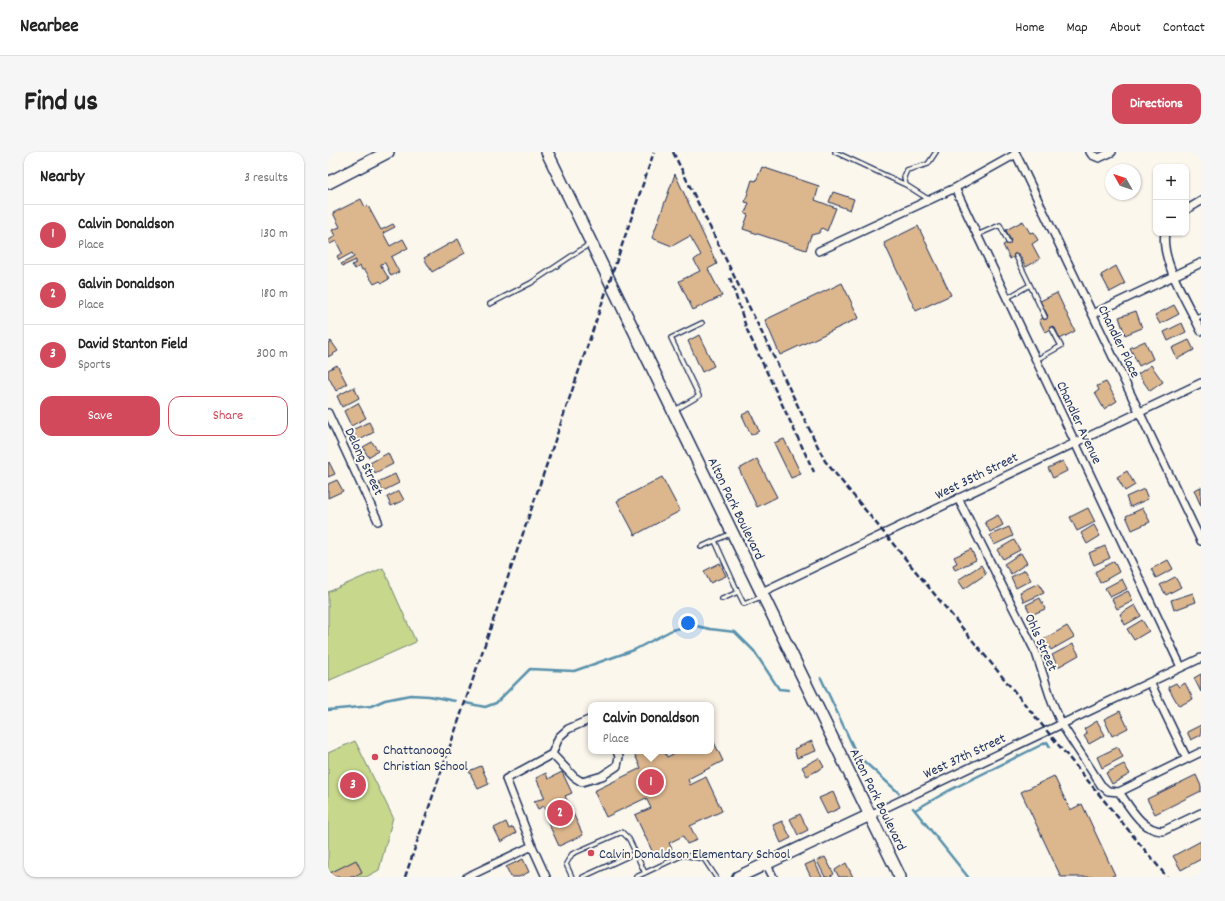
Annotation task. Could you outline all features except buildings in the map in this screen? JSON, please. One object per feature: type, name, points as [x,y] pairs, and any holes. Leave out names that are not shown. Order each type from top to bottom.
[{"type":"main road","points":[[328,183],[388,152]]},
{"type":"main road","name":"Alton Park Boulevard","points":[[547,152],[900,877]]},
{"type":"main road","name":"West 37th Street","points":[[738,877],[870,815]]},
{"type":"street","points":[[1090,152],[1092,155],[1099,158],[1112,152]]},
{"type":"street","points":[[819,251],[955,188],[1015,153]]},
{"type":"street","name":"Chandler Place","points":[[1015,153],[1140,412],[1198,525],[1201,541]]},
{"type":"street","name":"Chandler Avenue","points":[[955,188],[1181,667]]},
{"type":"street","points":[[1189,208],[1201,201]]},
{"type":"street","points":[[1164,236],[1163,243],[1166,257],[1198,318],[1201,331]]},
{"type":"street","points":[[1093,314],[1201,264]]},
{"type":"street","name":"West 35th Street","points":[[763,594],[958,498],[1201,383]]},
{"type":"street","name":"Delong Street","points":[[328,413],[378,521]]},
{"type":"street","name":"Ohls Street","points":[[958,498],[1036,653],[1052,702],[1062,725],[1096,778],[1108,791],[1119,792]]},
{"type":"street","name":"West 37th Street","points":[[870,815],[1201,658]]},
{"type":"street","points":[[1150,682],[1187,759]]},
{"type":"street","points":[[546,877],[532,846],[506,779],[552,754],[559,737],[568,729],[588,720]]},
{"type":"street","points":[[1201,752],[1119,792],[1146,827],[1156,831],[1163,831],[1201,813]]},
{"type":"street","points":[[552,754],[574,777],[582,782],[602,776],[617,766],[619,757],[618,754]]},
{"type":"street","points":[[467,877],[532,846]]},
{"type":"street","points":[[766,863],[773,877]]},
{"type":"lane","points":[[835,152],[906,185],[929,200]]},
{"type":"lane","points":[[906,185],[904,177],[907,170],[928,164],[936,152]]},
{"type":"lane","points":[[977,235],[1000,225],[1008,242]]},
{"type":"lane","points":[[490,304],[531,283],[592,242]]},
{"type":"lane","points":[[1016,256],[1045,317]]},
{"type":"lane","points":[[1007,298],[1030,286]]},
{"type":"lane","points":[[674,411],[699,396],[672,338],[702,323]]},
{"type":"lane","points":[[1036,360],[1061,346],[1052,329]]},
{"type":"lane","points":[[701,547],[733,532]]},
{"type":"lane","points":[[715,541],[744,604],[763,594]]},
{"type":"lane","points":[[722,599],[738,592]]},
{"type":"lane","points":[[572,877],[566,864],[572,854],[622,832],[629,839],[645,873]]},
{"type":"lane","points":[[584,877],[635,853]]},
{"type":"lane","points":[[636,877],[683,855],[704,859],[716,877]]},
{"type":"green space","points":[[383,568],[416,642],[328,681],[328,592]]},
{"type":"green space","points":[[355,741],[393,817],[379,870],[366,877],[328,877],[328,753]]},
{"type":"waterway","points":[[466,703],[485,707],[496,703],[530,669],[574,671],[634,650],[672,630],[692,625],[735,632],[754,651],[779,689],[789,690]]},
{"type":"waterway","points":[[821,678],[857,755],[899,793]]},
{"type":"waterway","points":[[328,710],[371,706],[385,700],[410,695],[429,696],[455,701]]},
{"type":"waterway","points":[[915,810],[950,790],[1047,742],[1050,747]]},
{"type":"waterway","points":[[913,808],[968,877]]},
{"type":"railway","points":[[405,877],[654,152]]},
{"type":"railway","points":[[673,152],[825,461],[1167,877]]},
{"type":"railway","points":[[730,278],[747,330],[814,472]]},
{"type":"place","name":"Chattanooga Christian School","points":[[375,757]]},
{"type":"place","name":"Calvin Donaldson","points":[[651,782]]},
{"type":"place","name":"David Stanton Field","points":[[353,785]]},
{"type":"place","name":"Galvin Donaldson","points":[[560,813]]},
{"type":"place","name":"Calvin Donaldson Elementary School","points":[[591,853]]}]
